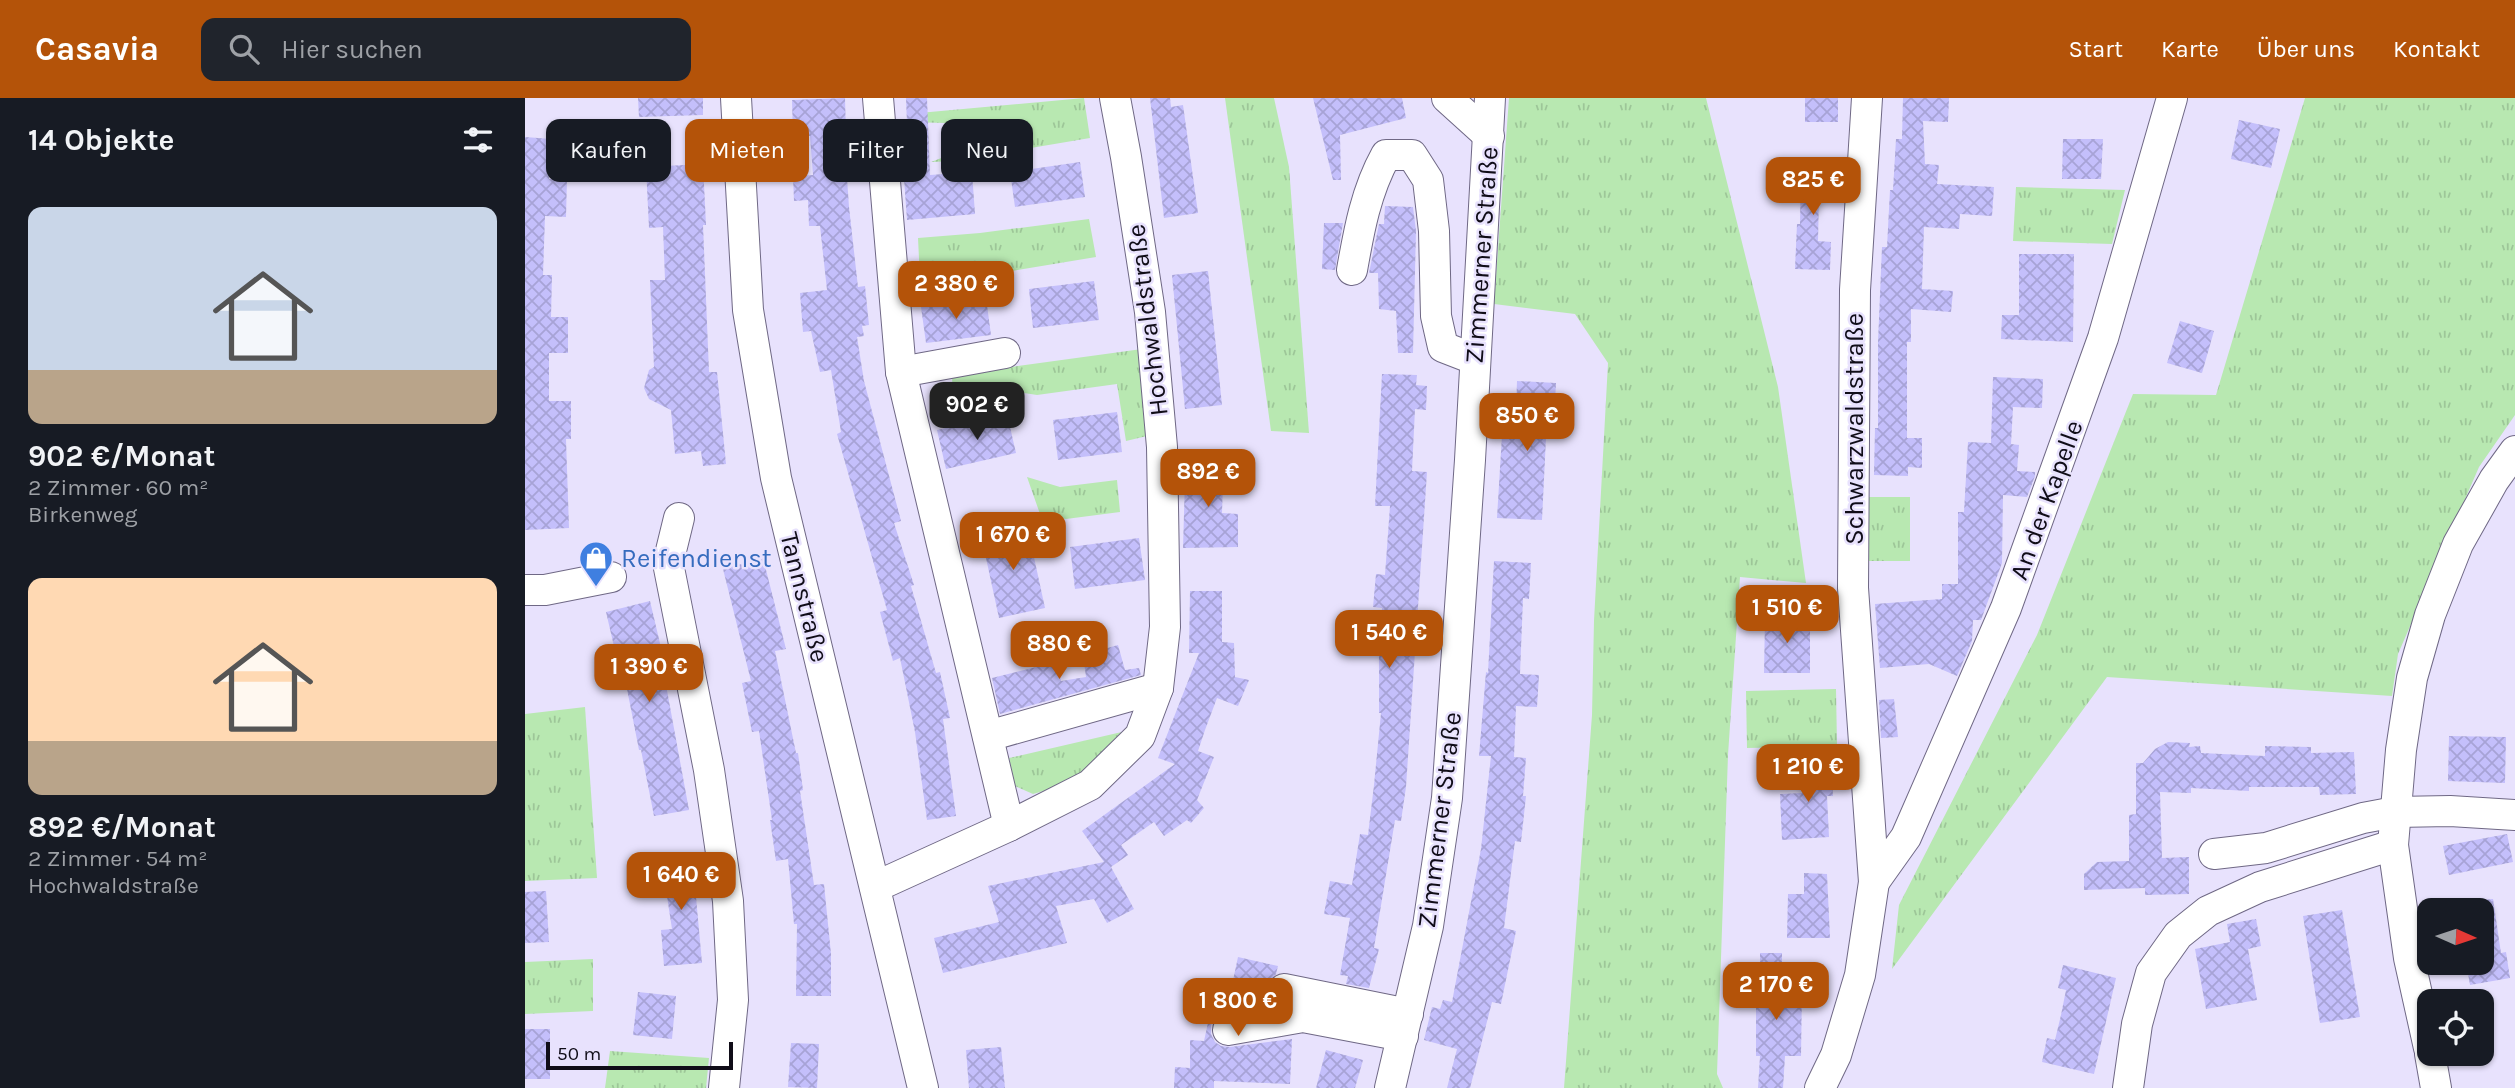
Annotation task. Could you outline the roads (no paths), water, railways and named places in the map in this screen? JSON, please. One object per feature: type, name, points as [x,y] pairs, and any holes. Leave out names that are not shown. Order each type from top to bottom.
[{"type":"street","name":"Tannstraße","points":[[736,98],[748,310],[776,478],[923,1088]]},
{"type":"street","points":[[879,98],[901,372],[1009,826]]},
{"type":"street","name":"Hochwaldstraße","points":[[875,887],[1009,826],[1090,785],[1140,736],[1158,688],[1165,626],[1162,447],[1150,312],[1115,98]]},
{"type":"street","points":[[1447,98],[1489,136]]},
{"type":"street","name":"Zimmerner Straße","points":[[1389,1088],[1428,926],[1447,798],[1470,460],[1490,98]]},
{"type":"street","name":"Schwarzwaldstraße","points":[[1819,1088],[1836,1055],[1860,975],[1874,882],[1853,588],[1855,290],[1867,98]]},
{"type":"street","name":"An der Kapelle","points":[[1874,882],[1906,837],[2006,608],[2103,338],[2172,98]]},
{"type":"street","points":[[1352,270],[1361,219],[1375,174],[1385,155],[1412,155],[1428,180],[1434,230],[1436,316],[1443,347],[1474,359]]},
{"type":"street","points":[[901,372],[1005,353]]},
{"type":"street","points":[[2417,995],[2393,845],[2401,750],[2412,678],[2430,615],[2458,544],[2494,480],[2515,451]]},
{"type":"street","points":[[679,518],[668,563],[709,770],[727,901],[733,1000],[724,1088]]},
{"type":"street","points":[[525,590],[545,590],[611,578]]},
{"type":"street","points":[[988,736],[1158,688]]},
{"type":"street","points":[[2214,854],[2266,848],[2364,818],[2395,812],[2450,811],[2515,815]]},
{"type":"street","points":[[2128,1088],[2137,1024],[2151,973],[2178,935],[2208,911],[2260,887],[2393,845]]},
{"type":"street","points":[[1284,989],[1406,1025]]},
{"type":"street","points":[[1228,1030],[1303,1017],[1406,1025]]},
{"type":"street","points":[[2432,1066],[2437,1088]]},
{"type":"place","name":"Reifendienst","points":[[596,588]]}]
